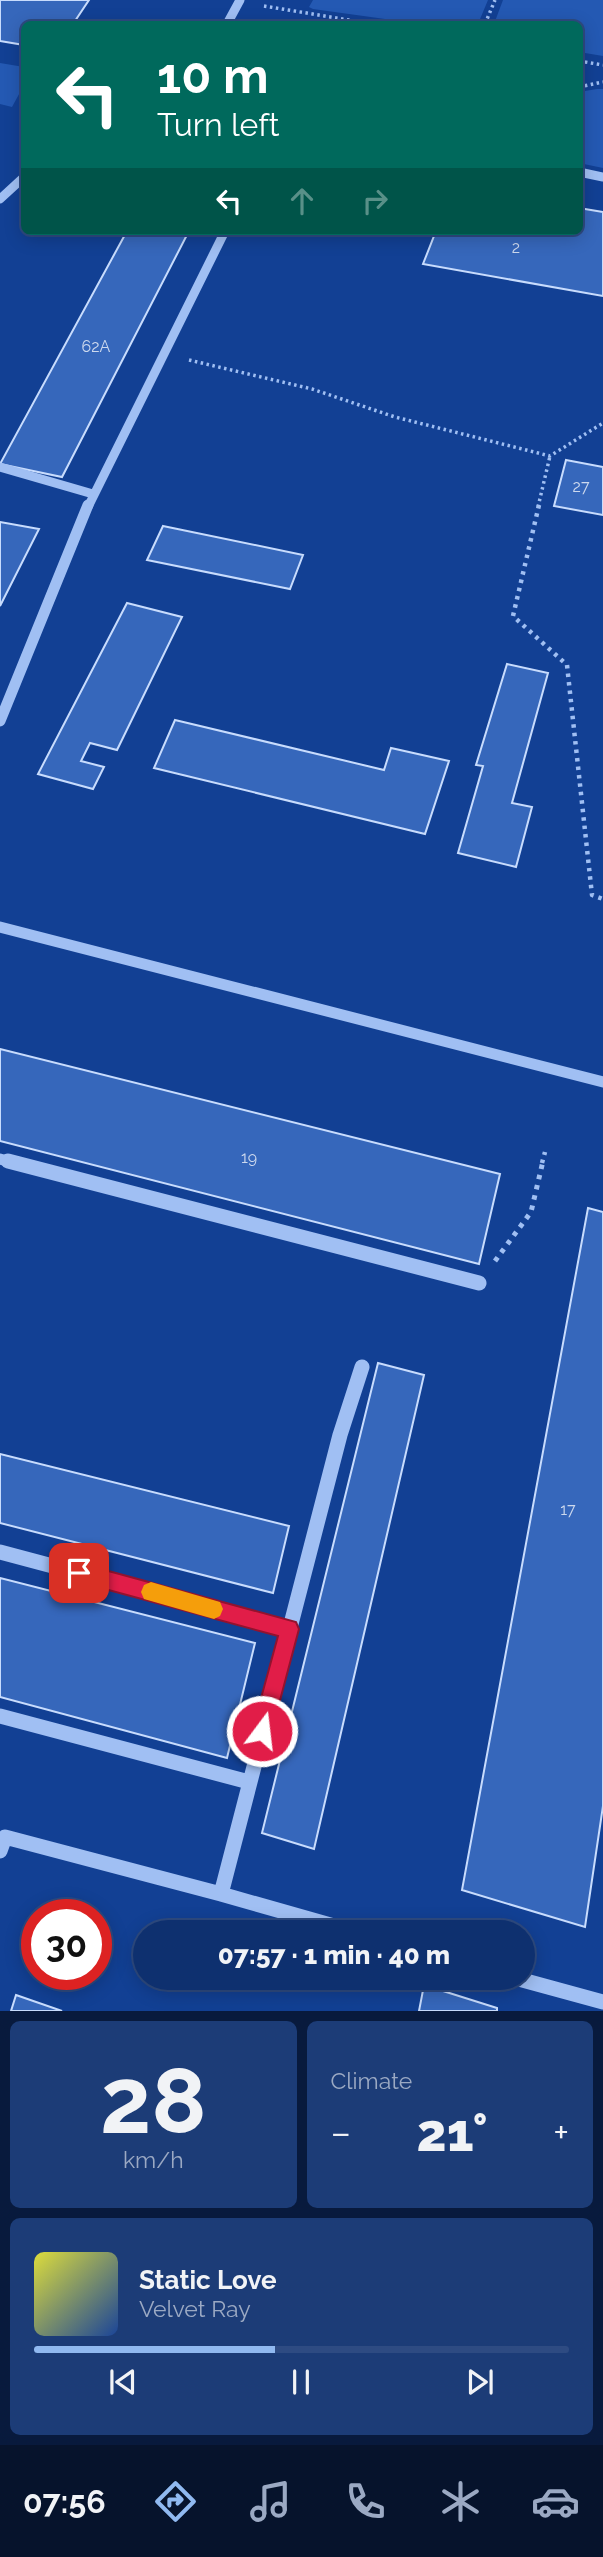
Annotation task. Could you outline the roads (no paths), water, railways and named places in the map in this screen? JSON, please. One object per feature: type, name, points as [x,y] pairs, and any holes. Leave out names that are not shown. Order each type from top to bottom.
[{"type":"street","points":[[229,21],[239,1]]},
{"type":"street","points":[[583,173],[603,177]]},
{"type":"street","points":[[0,200],[21,180]]},
{"type":"street","points":[[0,721],[93,494],[223,235]]},
{"type":"street","points":[[0,467],[93,494]]},
{"type":"street","points":[[0,927],[603,1082]]},
{"type":"street","points":[[0,1159],[479,1283]]},
{"type":"street","points":[[221,1894],[340,1435],[362,1367]]},
{"type":"street","points":[[0,1552],[289,1629]]},
{"type":"street","points":[[0,1716],[249,1782]]},
{"type":"street","points":[[2,1844],[221,1894],[313,1920]]},
{"type":"street","points":[[535,1983],[603,2002]]}]
